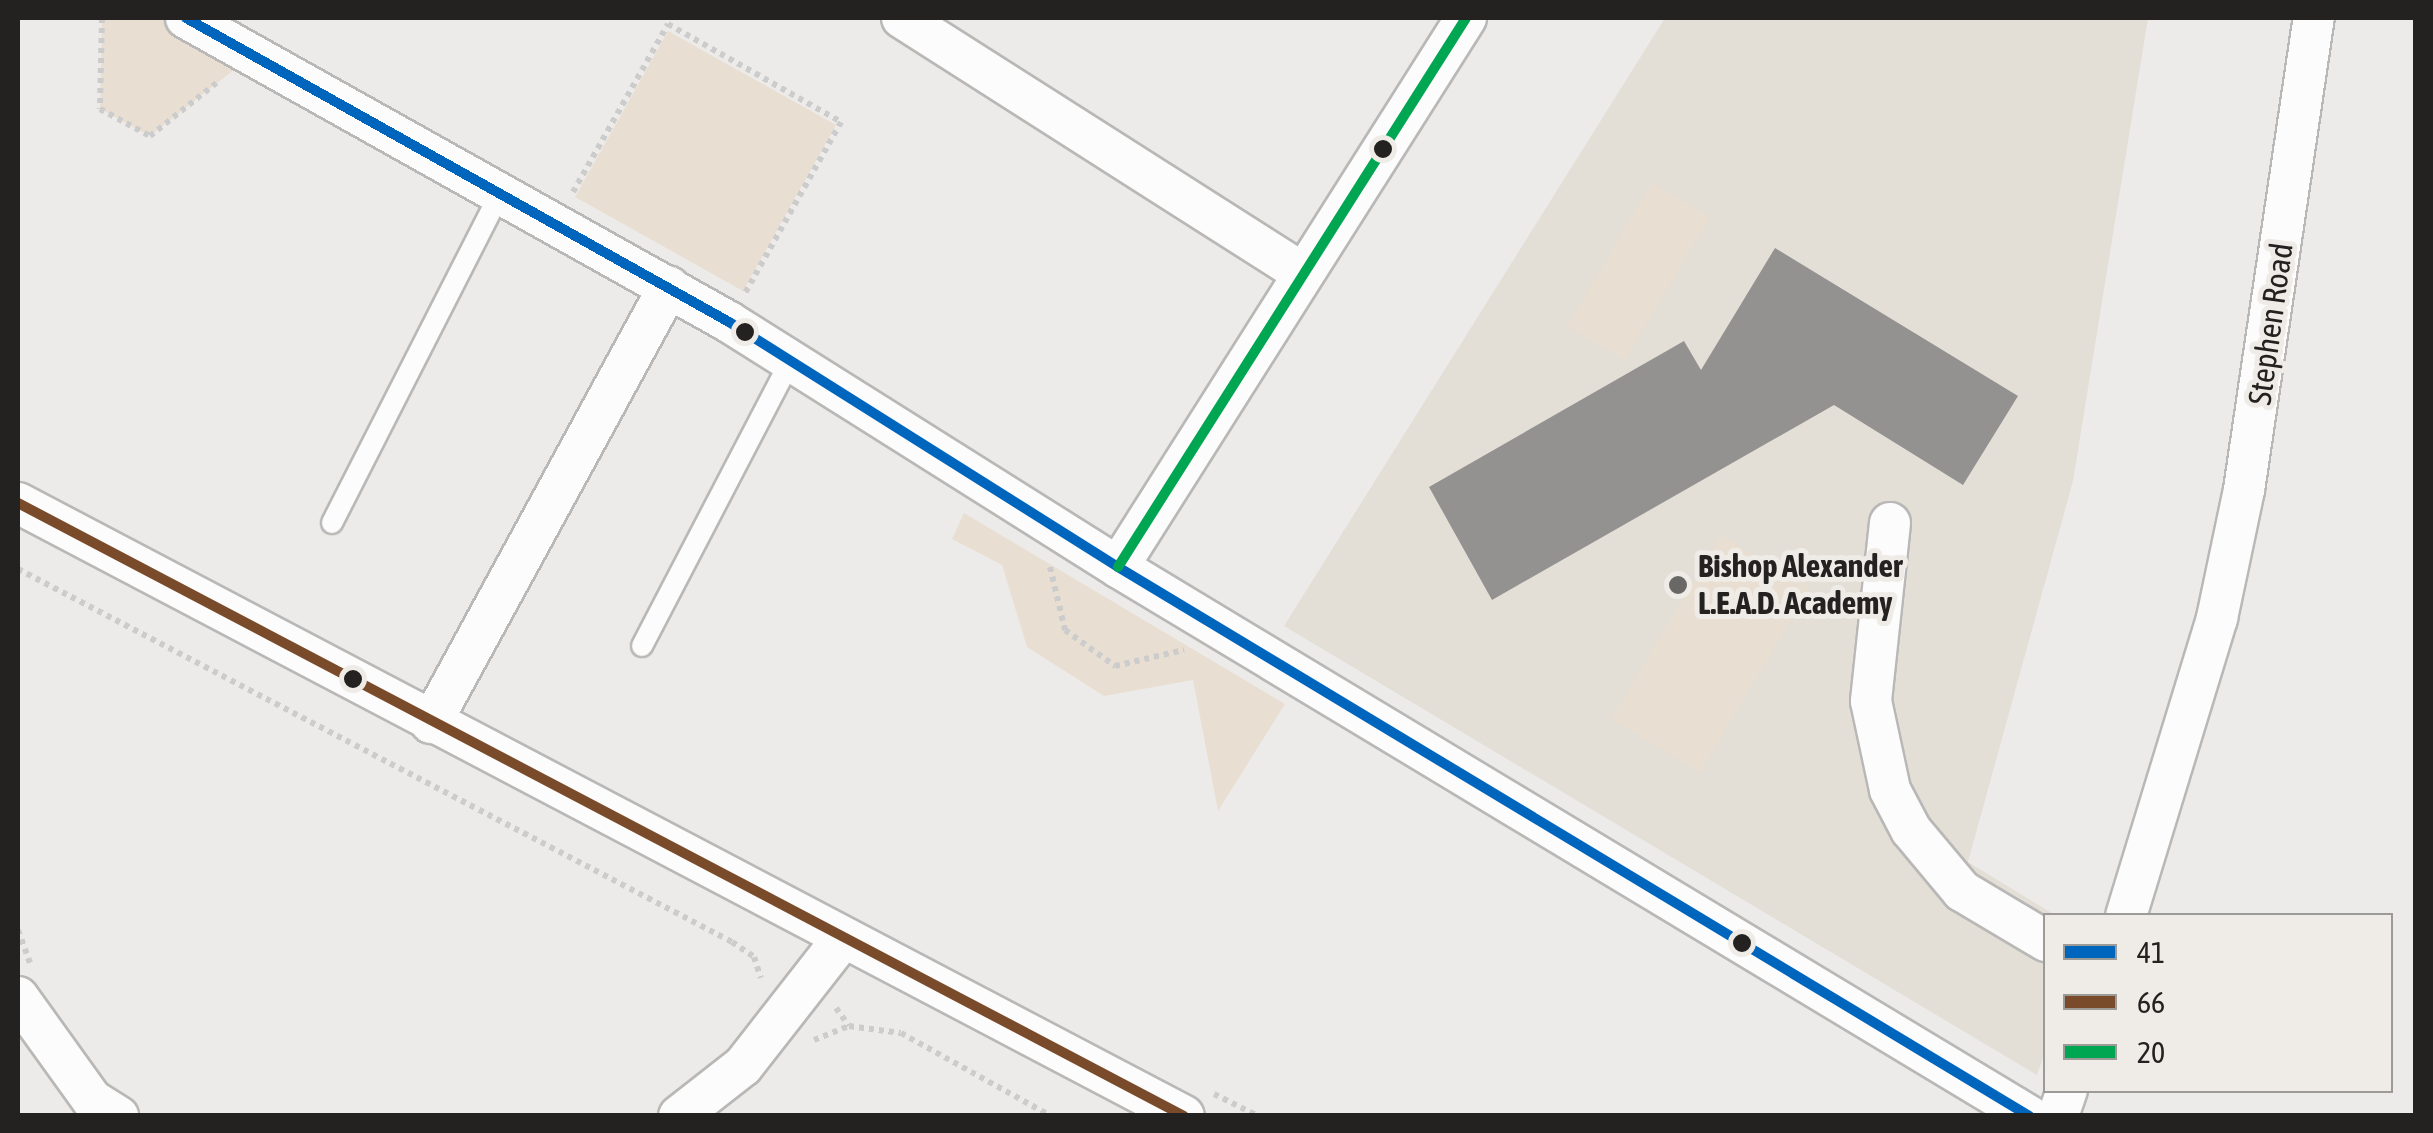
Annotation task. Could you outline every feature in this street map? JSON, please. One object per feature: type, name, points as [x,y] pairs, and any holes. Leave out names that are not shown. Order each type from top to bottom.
[{"type":"street","points":[[186,18],[729,322],[1118,567],[2029,1116]]},
{"type":"street","points":[[902,18],[1302,273]]},
{"type":"street","points":[[1118,567],[1466,18]]},
{"type":"street","name":"Stephen Road","points":[[2127,913],[2217,618],[2240,508],[2268,358],[2314,18]]},
{"type":"street","points":[[431,723],[669,287]]},
{"type":"street","points":[[18,503],[1184,1116]]},
{"type":"street","points":[[1890,522],[1871,700],[1890,790],[1911,830],[1962,891],[2043,938]]},
{"type":"street","points":[[679,1116],[743,1066],[844,938]]},
{"type":"street","points":[[18,997],[92,1100],[118,1116]]},
{"type":"lane","points":[[332,523],[500,192]]},
{"type":"lane","points":[[642,646],[790,362]]},
{"type":"path","points":[[102,18],[100,109],[150,136],[253,55]]},
{"type":"path","points":[[556,224],[668,24],[841,122],[729,322]]},
{"type":"path","points":[[1038,517],[1065,630],[1115,666],[1236,638]]},
{"type":"path","points":[[18,569],[732,942],[754,957],[761,978]]},
{"type":"path","points":[[798,1050],[835,1028],[869,1025],[901,1033],[1051,1116]]},
{"type":"shaded area","points":[[102,18],[186,18],[253,55],[150,136],[100,109]]},
{"type":"shaded area","name":"Bishop Alexander L.E.A.D. Academy","points":[[1665,18],[2148,18],[2073,481],[1968,862],[2052,913],[2043,913],[2043,1058],[2037,1075],[1284,626]]},
{"type":"shaded area","points":[[668,31],[836,125],[743,291],[575,197]]},
{"type":"shaded area","points":[[1652,183],[1710,217],[1625,360],[1567,326]]},
{"type":"shaded area","points":[[964,513],[1285,704],[1218,811],[1193,680],[1104,696],[1027,647],[1002,565],[952,539]]},
{"type":"shaded area","points":[[1721,535],[1810,588],[1700,772],[1611,719]]},
{"type":"building","points":[[1775,248],[2018,396],[1963,485],[1834,405],[1492,600],[1429,487],[1684,341],[1701,370]]},
{"type":"transit line","name":"41","points":[[186,18],[729,322],[1118,567],[2029,1116]]},
{"type":"transit line","name":"20","points":[[1118,567],[1466,18]]},
{"type":"transit line","name":"66","points":[[18,503],[1184,1116]]},
{"type":"place","name":"Bishop Alexander L.E.A.D. Academy","points":[[1678,585]]}]
